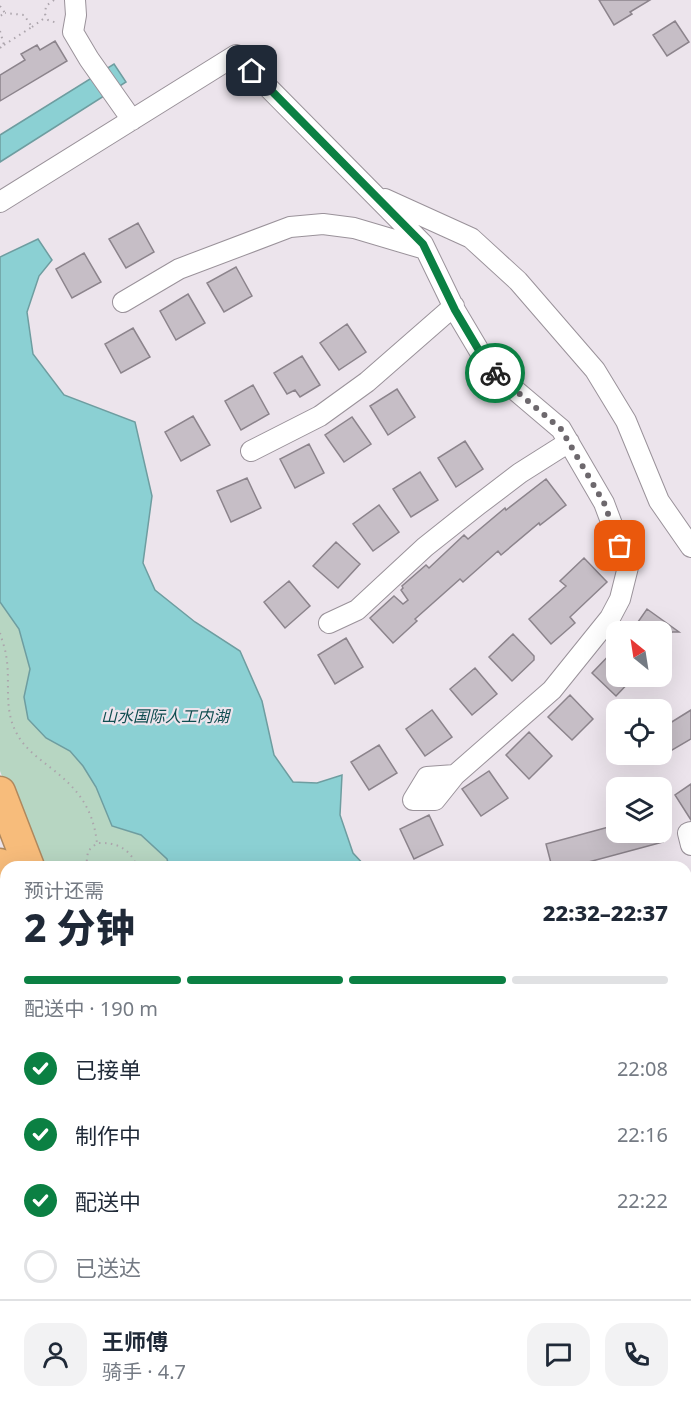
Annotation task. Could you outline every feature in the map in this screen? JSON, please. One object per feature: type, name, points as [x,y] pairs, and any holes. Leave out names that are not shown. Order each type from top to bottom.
[{"type":"highway","points":[[0,792],[27,861]]},
{"type":"street","points":[[75,0],[76,15],[73,32],[132,120]]},
{"type":"street","points":[[0,202],[236,55],[423,244],[453,306],[490,369],[561,429],[604,503],[628,567],[620,599],[610,618],[552,690],[455,775]]},
{"type":"street","points":[[374,194],[471,238],[518,281],[595,370],[626,421],[659,501],[691,548]]},
{"type":"street","points":[[123,302],[180,268],[290,227],[323,224],[354,228],[425,249]]},
{"type":"street","points":[[251,451],[320,416],[367,382],[453,306]]},
{"type":"street","points":[[329,623],[357,610],[425,547],[478,505],[519,473],[569,442]]},
{"type":"street","points":[[691,832],[687,833],[691,845]]},
{"type":"path","points":[[46,17],[46,6],[54,0]]},
{"type":"path","points":[[0,6],[6,13]]},
{"type":"path","points":[[0,16],[6,13],[24,15],[32,27]]},
{"type":"path","points":[[46,17],[52,22],[63,21]]},
{"type":"path","points":[[0,48],[46,17]]},
{"type":"path","points":[[0,31],[4,45]]},
{"type":"path","points":[[0,633],[7,656],[7,704],[16,732],[33,754],[58,773],[86,801],[97,843]]},
{"type":"path","points":[[87,861],[88,851],[97,843],[111,842],[127,850],[133,861]]},
{"type":"green space","points":[[0,602],[19,629],[30,669],[24,697],[46,738],[70,751],[83,766],[96,787],[112,826],[141,835],[168,861],[35,861],[0,771]]},
{"type":"water","points":[[114,64],[126,82],[0,162],[0,135]]},
{"type":"water","name":"山水国际人工内湖","points":[[38,239],[52,260],[39,276],[27,312],[33,354],[64,395],[135,422],[152,496],[143,563],[155,590],[195,622],[240,651],[262,701],[274,755],[293,782],[317,783],[342,775],[340,815],[353,853],[360,861],[168,861],[141,835],[112,826],[96,787],[83,766],[70,751],[46,738],[28,719],[24,697],[30,669],[19,629],[0,602],[0,257]]},
{"type":"building","points":[[599,0],[650,0],[614,25]]},
{"type":"building","points":[[675,21],[689,42],[667,56],[653,35]]},
{"type":"building","points":[[55,41],[67,61],[0,101],[0,75],[25,60],[21,54],[37,45],[40,50]]},
{"type":"building","points":[[138,223],[154,252],[126,268],[109,239]]},
{"type":"building","points":[[84,253],[101,282],[72,298],[56,269]]},
{"type":"building","points":[[236,267],[252,296],[224,312],[207,283]]},
{"type":"building","points":[[188,294],[205,323],[176,340],[160,311]]},
{"type":"building","points":[[347,324],[366,352],[339,370],[320,343]]},
{"type":"building","points":[[133,328],[150,357],[121,373],[105,344]]},
{"type":"building","points":[[302,356],[320,385],[300,397],[295,390],[287,394],[274,373]]},
{"type":"building","points":[[253,385],[269,414],[241,430],[225,401]]},
{"type":"building","points":[[397,389],[415,417],[388,435],[370,406]]},
{"type":"building","points":[[193,416],[210,445],[181,461],[165,432]]},
{"type":"building","points":[[352,417],[371,444],[344,462],[325,435]]},
{"type":"building","points":[[465,441],[483,469],[456,487],[438,458]]},
{"type":"building","points":[[309,444],[324,473],[295,488],[280,459]]},
{"type":"building","points":[[420,472],[438,500],[411,517],[393,489]]},
{"type":"building","points":[[247,478],[261,508],[231,522],[217,491]]},
{"type":"building","points":[[546,479],[566,505],[540,525],[539,523],[501,555],[498,551],[463,582],[460,579],[415,619],[417,621],[393,643],[370,618],[394,596],[403,604],[408,600],[401,590],[402,586],[426,565],[429,568],[464,535],[468,539],[505,508],[506,510]]},
{"type":"building","points":[[379,505],[399,532],[373,551],[353,524]]},
{"type":"building","points":[[336,542],[360,564],[338,588],[313,566]]},
{"type":"building","points":[[584,558],[607,582],[570,617],[575,623],[551,644],[529,619],[566,586],[560,581]]},
{"type":"building","points":[[289,581],[310,606],[285,628],[264,602]]},
{"type":"building","points":[[647,609],[664,621],[639,621]]},
{"type":"building","points":[[513,634],[534,656],[534,660],[512,681],[489,657]]},
{"type":"building","points":[[346,638],[363,667],[335,684],[318,655]]},
{"type":"building","points":[[606,658],[606,686],[592,673]]},
{"type":"building","points":[[475,668],[497,694],[472,715],[450,689]]},
{"type":"building","points":[[607,687],[625,687],[616,696]]},
{"type":"building","points":[[570,695],[593,719],[572,740],[548,717]]},
{"type":"building","points":[[432,710],[452,737],[425,756],[406,729]]},
{"type":"building","points":[[691,710],[691,739],[672,750],[672,722]]},
{"type":"building","points":[[529,732],[552,756],[529,779],[506,755]]},
{"type":"building","points":[[379,745],[397,773],[369,790],[351,762]]},
{"type":"building","points":[[489,771],[508,798],[481,816],[462,789]]},
{"type":"building","points":[[691,784],[691,820],[675,795]]},
{"type":"building","points":[[429,815],[443,845],[414,859],[400,829]]},
{"type":"building","points":[[606,828],[606,843],[659,843],[592,861],[550,861],[546,844]]},
{"type":"way so far","points":[[495,373],[561,429],[604,503],[620,546]]},
{"type":"route","points":[[252,71],[423,244],[455,310],[490,369],[495,373]]}]
